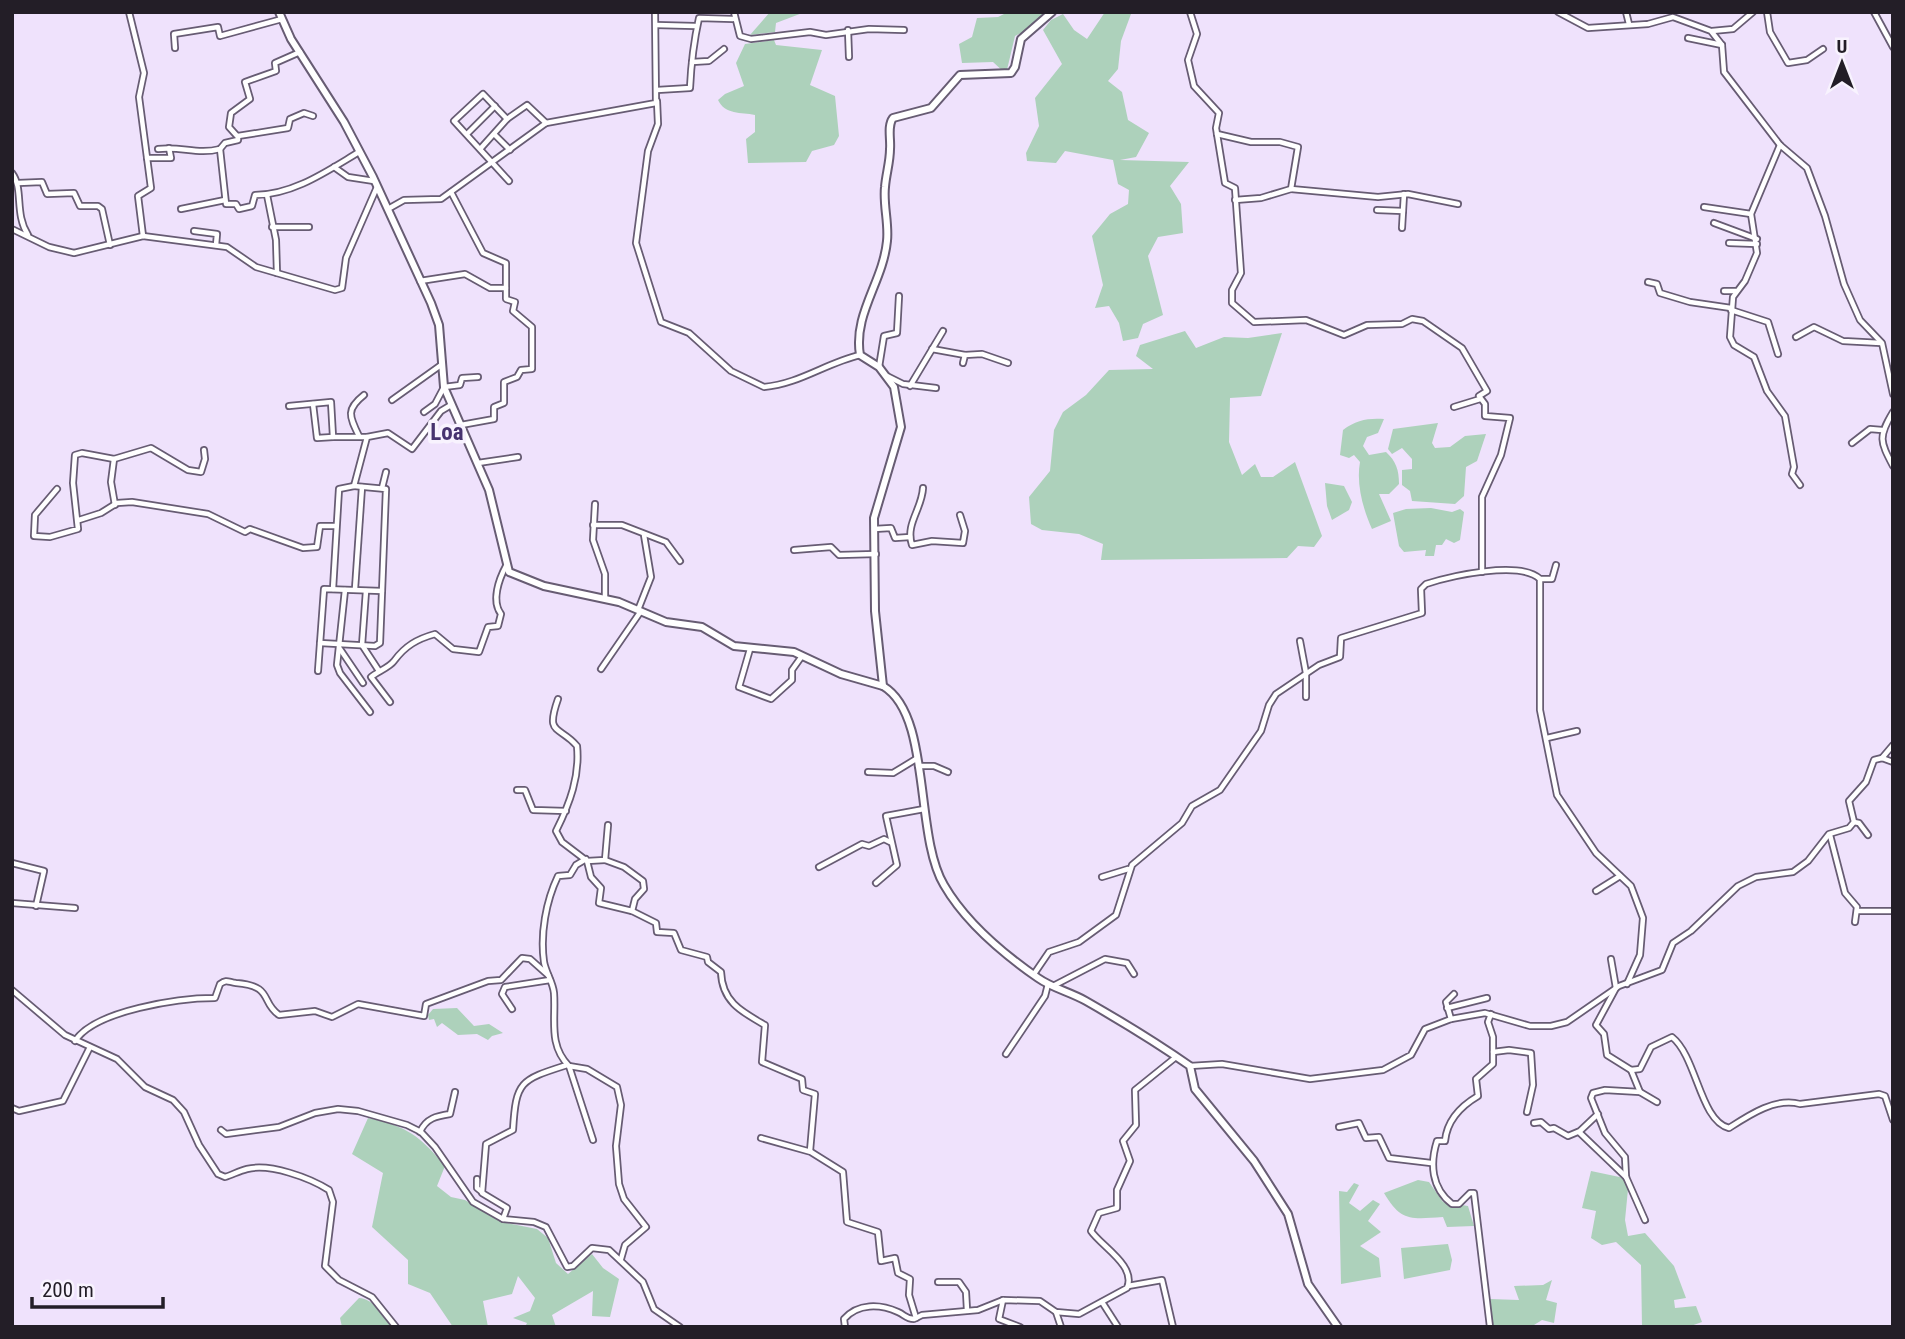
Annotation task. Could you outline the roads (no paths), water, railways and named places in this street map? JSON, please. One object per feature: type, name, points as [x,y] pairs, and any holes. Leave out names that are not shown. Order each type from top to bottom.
[{"type":"street","points":[[129,12],[144,73],[139,97],[150,188],[138,196],[143,236]]},
{"type":"street","points":[[655,12],[658,124],[648,151],[636,243],[660,322],[689,333],[732,371],[764,387],[809,376],[832,362],[860,355],[879,367],[894,387],[901,427],[874,518],[876,611],[883,686]]},
{"type":"street","points":[[734,12],[740,36],[751,40],[848,30],[904,30]]},
{"type":"street","points":[[860,355],[858,327],[886,255],[885,187],[890,120],[931,108],[960,75],[1011,73],[1021,39],[1052,12]]},
{"type":"street","points":[[1191,12],[1196,31],[1189,64],[1194,88],[1219,113],[1217,134],[1225,182],[1234,187],[1241,273],[1232,290],[1232,302],[1245,317],[1255,323],[1306,320],[1344,335],[1367,325],[1402,324],[1412,319],[1423,321],[1461,348],[1471,360],[1488,391],[1479,396],[1480,399]]},
{"type":"street","points":[[1558,12],[1588,28],[1648,24],[1674,17],[1711,31],[1733,29],[1753,12]]},
{"type":"street","points":[[1626,12],[1629,24]]},
{"type":"street","points":[[1767,12],[1770,32],[1788,63],[1807,60],[1823,49]]},
{"type":"street","points":[[1874,12],[1893,47]]},
{"type":"street","points":[[657,90],[689,88],[697,40],[695,26],[699,15],[734,20]]},
{"type":"street","points":[[175,48],[174,34],[218,27],[220,36],[280,16],[376,184],[439,325],[444,387],[493,503],[509,572],[524,580],[605,599],[666,622],[702,627],[734,646],[777,649],[802,656],[841,674],[883,686],[903,704],[936,866],[953,900],[992,941],[1034,974],[1050,985],[1084,1000],[1190,1066],[1222,1064],[1306,1079],[1382,1070],[1411,1055],[1425,1029],[1474,1013],[1491,1014],[1534,1026],[1566,1022],[1616,988],[1662,970],[1673,943],[1691,931],[1738,886],[1756,877],[1793,872],[1808,861],[1829,834],[1849,828],[1854,822]]},
{"type":"street","points":[[656,26],[695,26]]},
{"type":"street","points":[[848,30],[849,57]]},
{"type":"street","points":[[1711,31],[1722,45],[1724,72],[1780,145],[1807,168],[1844,285],[1860,320],[1882,343],[1893,394]]},
{"type":"street","points":[[1688,38],[1722,45]]},
{"type":"street","points":[[692,62],[709,61],[724,50]]},
{"type":"street","points":[[238,136],[229,127],[231,113],[250,99],[245,82],[276,71],[275,62],[300,51]]},
{"type":"street","points":[[507,119],[481,94],[454,121],[509,181]]},
{"type":"street","points":[[388,209],[404,200],[436,200],[451,192],[546,123],[657,101]]},
{"type":"street","points":[[481,148],[507,119],[527,105],[546,123]]},
{"type":"street","points":[[467,134],[495,106]]},
{"type":"street","points":[[238,136],[281,130],[289,127],[294,117],[307,113],[313,116]]},
{"type":"street","points":[[1217,134],[1249,142],[1279,141],[1297,146],[1291,189]]},
{"type":"street","points":[[495,135],[510,150]]},
{"type":"street","points":[[158,149],[180,147],[195,152],[220,149],[225,143],[238,141],[238,136]]},
{"type":"street","points":[[1780,145],[1751,214],[1757,253],[1745,280],[1737,290],[1732,309],[1731,342],[1754,357],[1766,388],[1785,416],[1794,466],[1792,475],[1800,485]]},
{"type":"street","points":[[147,158],[171,158],[169,148]]},
{"type":"street","points":[[220,149],[225,200],[228,205],[236,204],[239,209],[252,206],[254,196],[267,195],[321,175],[359,152]]},
{"type":"street","points":[[334,167],[348,177],[376,184]]},
{"type":"street","points":[[12,173],[18,183],[19,214],[30,237]]},
{"type":"street","points":[[18,183],[42,182],[47,194],[74,193],[80,206],[98,206],[110,245]]},
{"type":"street","points":[[12,229],[49,247],[74,253],[143,236],[216,245],[227,247],[256,267],[316,286],[342,288],[346,258],[376,184]]},
{"type":"street","points":[[1235,200],[1261,198],[1291,189],[1378,197],[1404,194],[1458,205]]},
{"type":"street","points":[[451,192],[483,253],[506,263],[506,299],[516,303],[513,312],[517,313],[519,320],[532,326],[531,370],[521,370],[517,377],[504,382],[504,403],[494,407],[494,419],[460,425]]},
{"type":"street","points":[[1402,228],[1404,194]]},
{"type":"street","points":[[267,195],[276,240],[276,273]]},
{"type":"street","points":[[181,209],[225,200]]},
{"type":"street","points":[[1704,207],[1751,214]]},
{"type":"street","points":[[1377,210],[1403,211]]},
{"type":"street","points":[[1714,223],[1757,241]]},
{"type":"street","points":[[272,227],[309,227]]},
{"type":"street","points":[[194,231],[217,234],[216,245]]},
{"type":"street","points":[[1729,243],[1757,241]]},
{"type":"street","points":[[420,281],[466,274],[491,288],[506,288]]},
{"type":"street","points":[[1648,282],[1657,284],[1660,293],[1689,302],[1732,309],[1770,324],[1778,354]]},
{"type":"street","points":[[1724,291],[1737,290]]},
{"type":"street","points":[[879,367],[884,336],[897,333],[899,296]]},
{"type":"street","points":[[1796,337],[1812,326],[1843,341],[1882,343]]},
{"type":"street","points":[[910,386],[943,331]]},
{"type":"street","points":[[932,349],[965,355],[982,354],[1008,363]]},
{"type":"street","points":[[963,363],[965,355]]},
{"type":"street","points":[[392,400],[441,365]]},
{"type":"street","points":[[887,375],[910,386],[936,388]]},
{"type":"street","points":[[444,387],[460,385],[462,378],[478,377]]},
{"type":"street","points":[[424,412],[435,404],[444,387]]},
{"type":"street","points":[[359,436],[349,414],[351,405],[364,395]]},
{"type":"street","points":[[1454,407],[1480,399]]},
{"type":"street","points":[[1480,399],[1485,404],[1485,416],[1510,419],[1501,455],[1482,497],[1482,572]]},
{"type":"street","points":[[313,404],[317,438],[367,437],[388,433],[412,449],[441,411],[451,405]]},
{"type":"street","points":[[289,406],[332,404],[333,437]]},
{"type":"street","points":[[1893,412],[1882,430],[1881,443],[1893,466]]},
{"type":"street","points":[[1852,443],[1870,429],[1882,430]]},
{"type":"street","points":[[354,486],[367,437]]},
{"type":"street","points":[[57,489],[35,515],[33,535],[50,537],[77,530],[79,520],[73,483],[74,455],[83,453],[114,459],[151,448],[188,470],[201,472],[205,459],[204,450]]},
{"type":"street","points":[[478,463],[518,457]]},
{"type":"street","points":[[114,459],[111,483],[115,505]]},
{"type":"street","points":[[382,488],[386,472]]},
{"type":"street","points":[[320,643],[375,646],[380,643],[386,489],[340,487],[333,589]]},
{"type":"street","points":[[355,589],[362,487]]},
{"type":"street","points":[[923,488],[921,504],[911,523],[910,537],[913,545],[932,541],[963,543],[965,531],[960,515]]},
{"type":"street","points":[[79,520],[115,505],[132,502],[169,510],[186,508],[208,514],[245,533],[250,529],[303,548],[315,548],[319,527],[336,526]]},
{"type":"street","points":[[595,504],[593,543],[605,573],[605,599]]},
{"type":"street","points":[[593,525],[622,525],[667,543],[680,561]]},
{"type":"street","points":[[874,528],[891,528],[895,538],[910,537]]},
{"type":"street","points":[[601,669],[639,610],[651,576],[645,535]]},
{"type":"street","points":[[794,550],[831,547],[839,555],[876,554]]},
{"type":"street","points":[[1102,877],[1129,869],[1182,823],[1192,806],[1220,790],[1263,728],[1272,699],[1306,673],[1340,657],[1343,636],[1422,613],[1424,585],[1482,572],[1524,573],[1551,580],[1556,565]]},
{"type":"street","points":[[390,702],[371,677],[394,661],[396,654],[408,645],[433,634],[453,649],[479,652],[488,628],[498,626],[501,614],[496,606],[499,580],[506,566]]},
{"type":"street","points":[[1540,579],[1541,712],[1560,801],[1572,814],[1596,853],[1633,891],[1644,925],[1640,955],[1627,984]]},
{"type":"street","points":[[318,671],[324,589],[382,591]]},
{"type":"street","points":[[345,590],[337,665],[340,673],[370,712]]},
{"type":"street","points":[[366,590],[362,645],[379,671]]},
{"type":"street","points":[[1300,641],[1306,673],[1306,697]]},
{"type":"street","points":[[340,646],[363,683]]},
{"type":"street","points":[[750,649],[739,687],[771,699],[792,680],[792,670],[802,656]]},
{"type":"street","points":[[558,699],[553,715],[554,724],[559,735],[578,747],[579,771],[556,833],[562,842],[587,860],[591,877],[601,888],[598,903],[632,911],[656,923],[657,932],[674,933],[681,950],[706,957],[708,963],[722,972],[729,1001],[746,1016],[765,1025],[762,1062],[802,1079],[803,1090],[816,1094],[810,1151]]},
{"type":"street","points":[[1546,737],[1577,732]]},
{"type":"street","points":[[1882,758],[1893,745]]},
{"type":"street","points":[[1854,822],[1849,801],[1866,782],[1874,760],[1882,758],[1893,762]]},
{"type":"street","points":[[869,772],[893,773],[916,762],[948,772]]},
{"type":"street","points":[[516,790],[525,790],[533,810],[566,811]]},
{"type":"street","points":[[876,883],[896,868],[886,816],[924,809]]},
{"type":"street","points":[[1854,822],[1860,823],[1868,835]]},
{"type":"street","points":[[605,860],[608,825]]},
{"type":"street","points":[[1829,834],[1844,893],[1857,911],[1855,922]]},
{"type":"street","points":[[819,867],[862,844],[869,846],[884,839],[891,842]]},
{"type":"street","points":[[593,1140],[568,1065],[553,1039],[555,1002],[544,940],[551,887],[558,876],[571,874],[575,866],[587,860],[605,860],[624,867],[643,881],[644,889],[635,899],[632,911]]},
{"type":"street","points":[[12,863],[44,871],[36,906]]},
{"type":"street","points":[[1034,974],[1049,952],[1079,942],[1116,915],[1123,900],[1129,869]]},
{"type":"street","points":[[1596,891],[1620,876]]},
{"type":"street","points":[[12,903],[75,908]]},
{"type":"street","points":[[1857,911],[1893,911]]},
{"type":"street","points":[[75,1041],[83,1031],[128,1013],[181,999],[215,998],[220,984],[227,980],[244,981],[256,987],[265,994],[279,1015],[315,1011],[332,1017],[360,1004],[424,1016],[426,1004],[489,981],[500,981],[522,958],[530,959],[549,977]]},
{"type":"street","points":[[1006,1054],[1050,985],[1106,958],[1128,963],[1134,974]]},
{"type":"street","points":[[1611,959],[1616,988],[1596,1024],[1604,1034],[1607,1055],[1631,1070],[1640,1092]]},
{"type":"street","points":[[512,1009],[502,994],[505,987],[549,977]]},
{"type":"street","points":[[12,990],[47,1022],[75,1041],[117,1059],[145,1087],[173,1100],[184,1112],[199,1145],[221,1176],[249,1168],[264,1169],[310,1181],[329,1190],[333,1202],[325,1266],[339,1280],[372,1297],[396,1327]]},
{"type":"street","points":[[1451,1019],[1446,1000],[1454,994]]},
{"type":"street","points":[[1447,1008],[1487,998]]},
{"type":"street","points":[[1490,1327],[1474,1193],[1470,1192],[1459,1204],[1452,1204],[1441,1192],[1431,1163],[1437,1141],[1445,1140],[1446,1128],[1462,1107],[1479,1095],[1476,1079],[1492,1065],[1493,1037],[1488,1022],[1491,1014]]},
{"type":"street","points":[[1631,1070],[1640,1069],[1654,1045],[1672,1037],[1691,1062],[1710,1113],[1722,1126],[1729,1128],[1771,1105],[1788,1101],[1800,1104],[1879,1094],[1885,1096],[1893,1120]]},
{"type":"street","points":[[12,1108],[19,1111],[63,1101],[90,1047]]},
{"type":"street","points":[[1493,1052],[1509,1050],[1531,1053],[1533,1085],[1527,1112]]},
{"type":"street","points":[[1128,1286],[1128,1275],[1115,1254],[1091,1231],[1099,1213],[1117,1208],[1117,1190],[1130,1161],[1123,1141],[1136,1125],[1135,1090],[1176,1057]]},
{"type":"street","points":[[482,1193],[486,1144],[513,1130],[513,1104],[518,1089],[538,1074],[568,1065],[587,1069],[617,1087],[621,1103],[615,1146],[619,1184],[624,1199],[646,1227],[625,1245],[621,1259]]},
{"type":"street","points":[[1190,1066],[1195,1089],[1254,1161],[1288,1214],[1307,1281],[1338,1327]]},
{"type":"street","points":[[420,1132],[424,1123],[437,1114],[450,1114],[455,1092]]},
{"type":"street","points":[[1645,1220],[1626,1177],[1625,1157],[1605,1133],[1591,1098],[1595,1092],[1640,1092],[1657,1102]]},
{"type":"street","points":[[221,1130],[228,1134],[264,1130],[317,1113],[348,1109],[385,1117],[420,1132],[446,1159],[472,1202],[503,1219],[534,1222],[546,1227],[567,1267],[595,1247],[609,1250],[643,1282],[654,1309],[680,1327]]},
{"type":"street","points":[[1534,1123],[1541,1121],[1549,1129],[1568,1136],[1598,1114]]},
{"type":"street","points":[[1339,1128],[1358,1123],[1367,1138],[1380,1139],[1390,1158],[1431,1163]]},
{"type":"street","points":[[1577,1132],[1626,1177]]},
{"type":"street","points":[[761,1138],[810,1151],[844,1174],[847,1222],[878,1231],[881,1261],[895,1258],[897,1272],[910,1279],[909,1295],[916,1319]]},
{"type":"street","points":[[477,1179],[477,1188],[482,1193],[507,1208],[503,1219]]},
{"type":"street","points":[[1055,1312],[1079,1314],[1128,1286],[1162,1280],[1173,1327]]},
{"type":"street","points":[[938,1282],[959,1282],[966,1292],[967,1310]]},
{"type":"street","points":[[845,1327],[844,1319],[851,1311],[866,1306],[916,1319],[922,1315],[978,1310],[1003,1300],[1042,1301],[1055,1312],[1061,1327]]},
{"type":"street","points":[[1003,1300],[999,1319],[1020,1327]]},
{"type":"street","points":[[1101,1302],[1118,1327]]},
{"type":"district","name":"Loa","points":[[447,432]]}]
